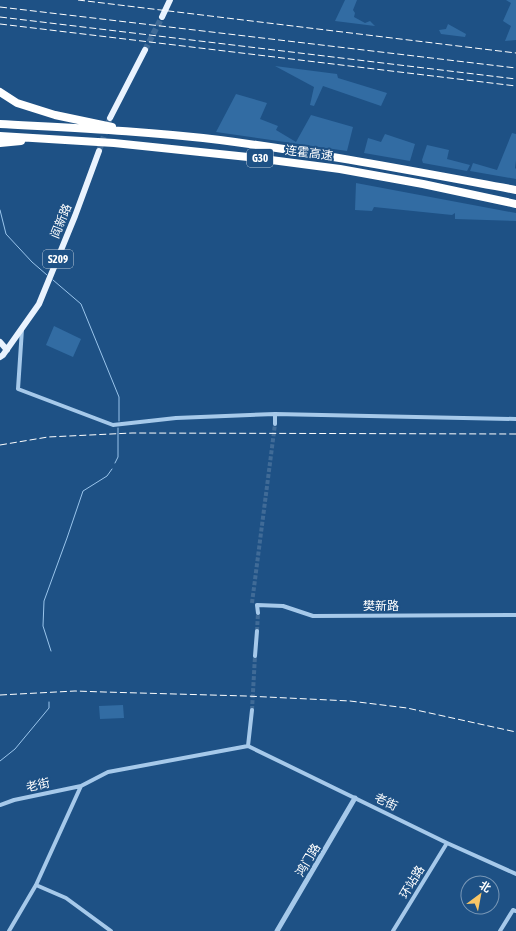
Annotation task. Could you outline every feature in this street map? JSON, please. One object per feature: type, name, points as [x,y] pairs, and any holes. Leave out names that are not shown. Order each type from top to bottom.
[{"type":"highway","points":[[0,92],[17,103],[55,115],[152,134]]},
{"type":"highway","name":"连霍高速","points":[[0,124],[219,140],[342,158],[516,190]]},
{"type":"highway","name":"连霍高速","points":[[0,136],[61,138],[162,147],[340,169],[423,184],[516,204]]},
{"type":"highway","points":[[0,143],[61,138]]},
{"type":"main road","points":[[162,17],[170,0]]},
{"type":"main road","points":[[110,118],[145,50]]},
{"type":"main road","name":"阎新路","points":[[0,357],[7,350],[39,304],[75,216],[99,151]]},
{"type":"main road","points":[[0,342],[7,350]]},
{"type":"street","points":[[22,329],[18,389],[113,425],[176,418],[275,414],[516,419]]},
{"type":"street","points":[[275,414],[275,424]]},
{"type":"street","name":"樊新路","points":[[258,614],[255,604],[283,606],[313,616],[516,615]]},
{"type":"street","points":[[254,656],[257,631]]},
{"type":"street","points":[[248,746],[252,710]]},
{"type":"street","name":"老街","points":[[0,805],[14,800],[81,786],[108,772],[248,746],[447,843],[516,874]]},
{"type":"street","points":[[9,931],[36,885],[81,786]]},
{"type":"street","name":"鸿门路","points":[[277,931],[355,798]]},
{"type":"street","name":"环站路","points":[[393,931],[447,843]]},
{"type":"street","points":[[36,885],[66,898],[111,931]]},
{"type":"street","points":[[500,931],[513,910],[516,911]]},
{"type":"shaded area","points":[[345,0],[357,0],[353,10],[355,13],[354,17],[365,23],[370,21],[375,26],[335,21]]},
{"type":"shaded area","points":[[506,0],[516,0],[516,40],[505,41],[511,26],[503,21],[511,3]]},
{"type":"shaded area","points":[[448,24],[466,34],[465,37],[441,34],[439,30],[446,29]]},
{"type":"shaded area","points":[[275,66],[337,74],[338,78],[387,93],[381,106],[323,86],[314,106],[310,105],[314,87]]},
{"type":"shaded area","points":[[236,94],[267,103],[260,119],[278,126],[276,130],[296,142],[311,115],[353,127],[347,151],[216,132]]},
{"type":"shaded area","points":[[512,133],[516,134],[516,179],[470,171],[473,163],[497,170]]},
{"type":"shaded area","points":[[385,134],[415,144],[410,161],[364,153],[368,138],[381,142]]},
{"type":"shaded area","points":[[427,145],[449,150],[447,159],[470,165],[467,171],[423,163],[422,160]]},
{"type":"shaded area","points":[[356,183],[516,213],[516,221],[455,219],[455,213],[452,215],[374,207],[372,211],[355,210]]},
{"type":"shaded area","points":[[54,326],[81,339],[73,357],[46,345]]},
{"type":"shaded area","points":[[123,705],[124,718],[100,719],[99,706]]},
{"type":"waterway","points":[[0,210],[6,234],[32,262],[47,275]]},
{"type":"waterway","points":[[53,280],[81,304],[119,397],[119,421]]},
{"type":"waterway","points":[[115,463],[118,457],[118,428]]},
{"type":"waterway","points":[[51,651],[43,626],[44,601],[83,491],[107,476],[112,469]]},
{"type":"waterway","points":[[0,761],[15,749],[49,708],[49,702]]},
{"type":"tunnel","points":[[145,50],[162,17]]},
{"type":"tunnel","points":[[99,151],[110,118]]},
{"type":"tunnel","points":[[252,603],[275,424]]},
{"type":"tunnel","points":[[257,631],[258,613]]},
{"type":"tunnel","points":[[252,710],[255,656]]},
{"type":"railway","points":[[78,0],[516,53]]},
{"type":"railway","points":[[0,7],[516,68]]},
{"type":"railway","points":[[0,17],[516,79]]},
{"type":"railway","points":[[0,24],[516,86]]},
{"type":"railway","points":[[0,445],[48,437],[132,433],[516,434]]},
{"type":"railway","points":[[0,695],[75,691],[246,696],[350,701],[407,708],[516,732]]}]
